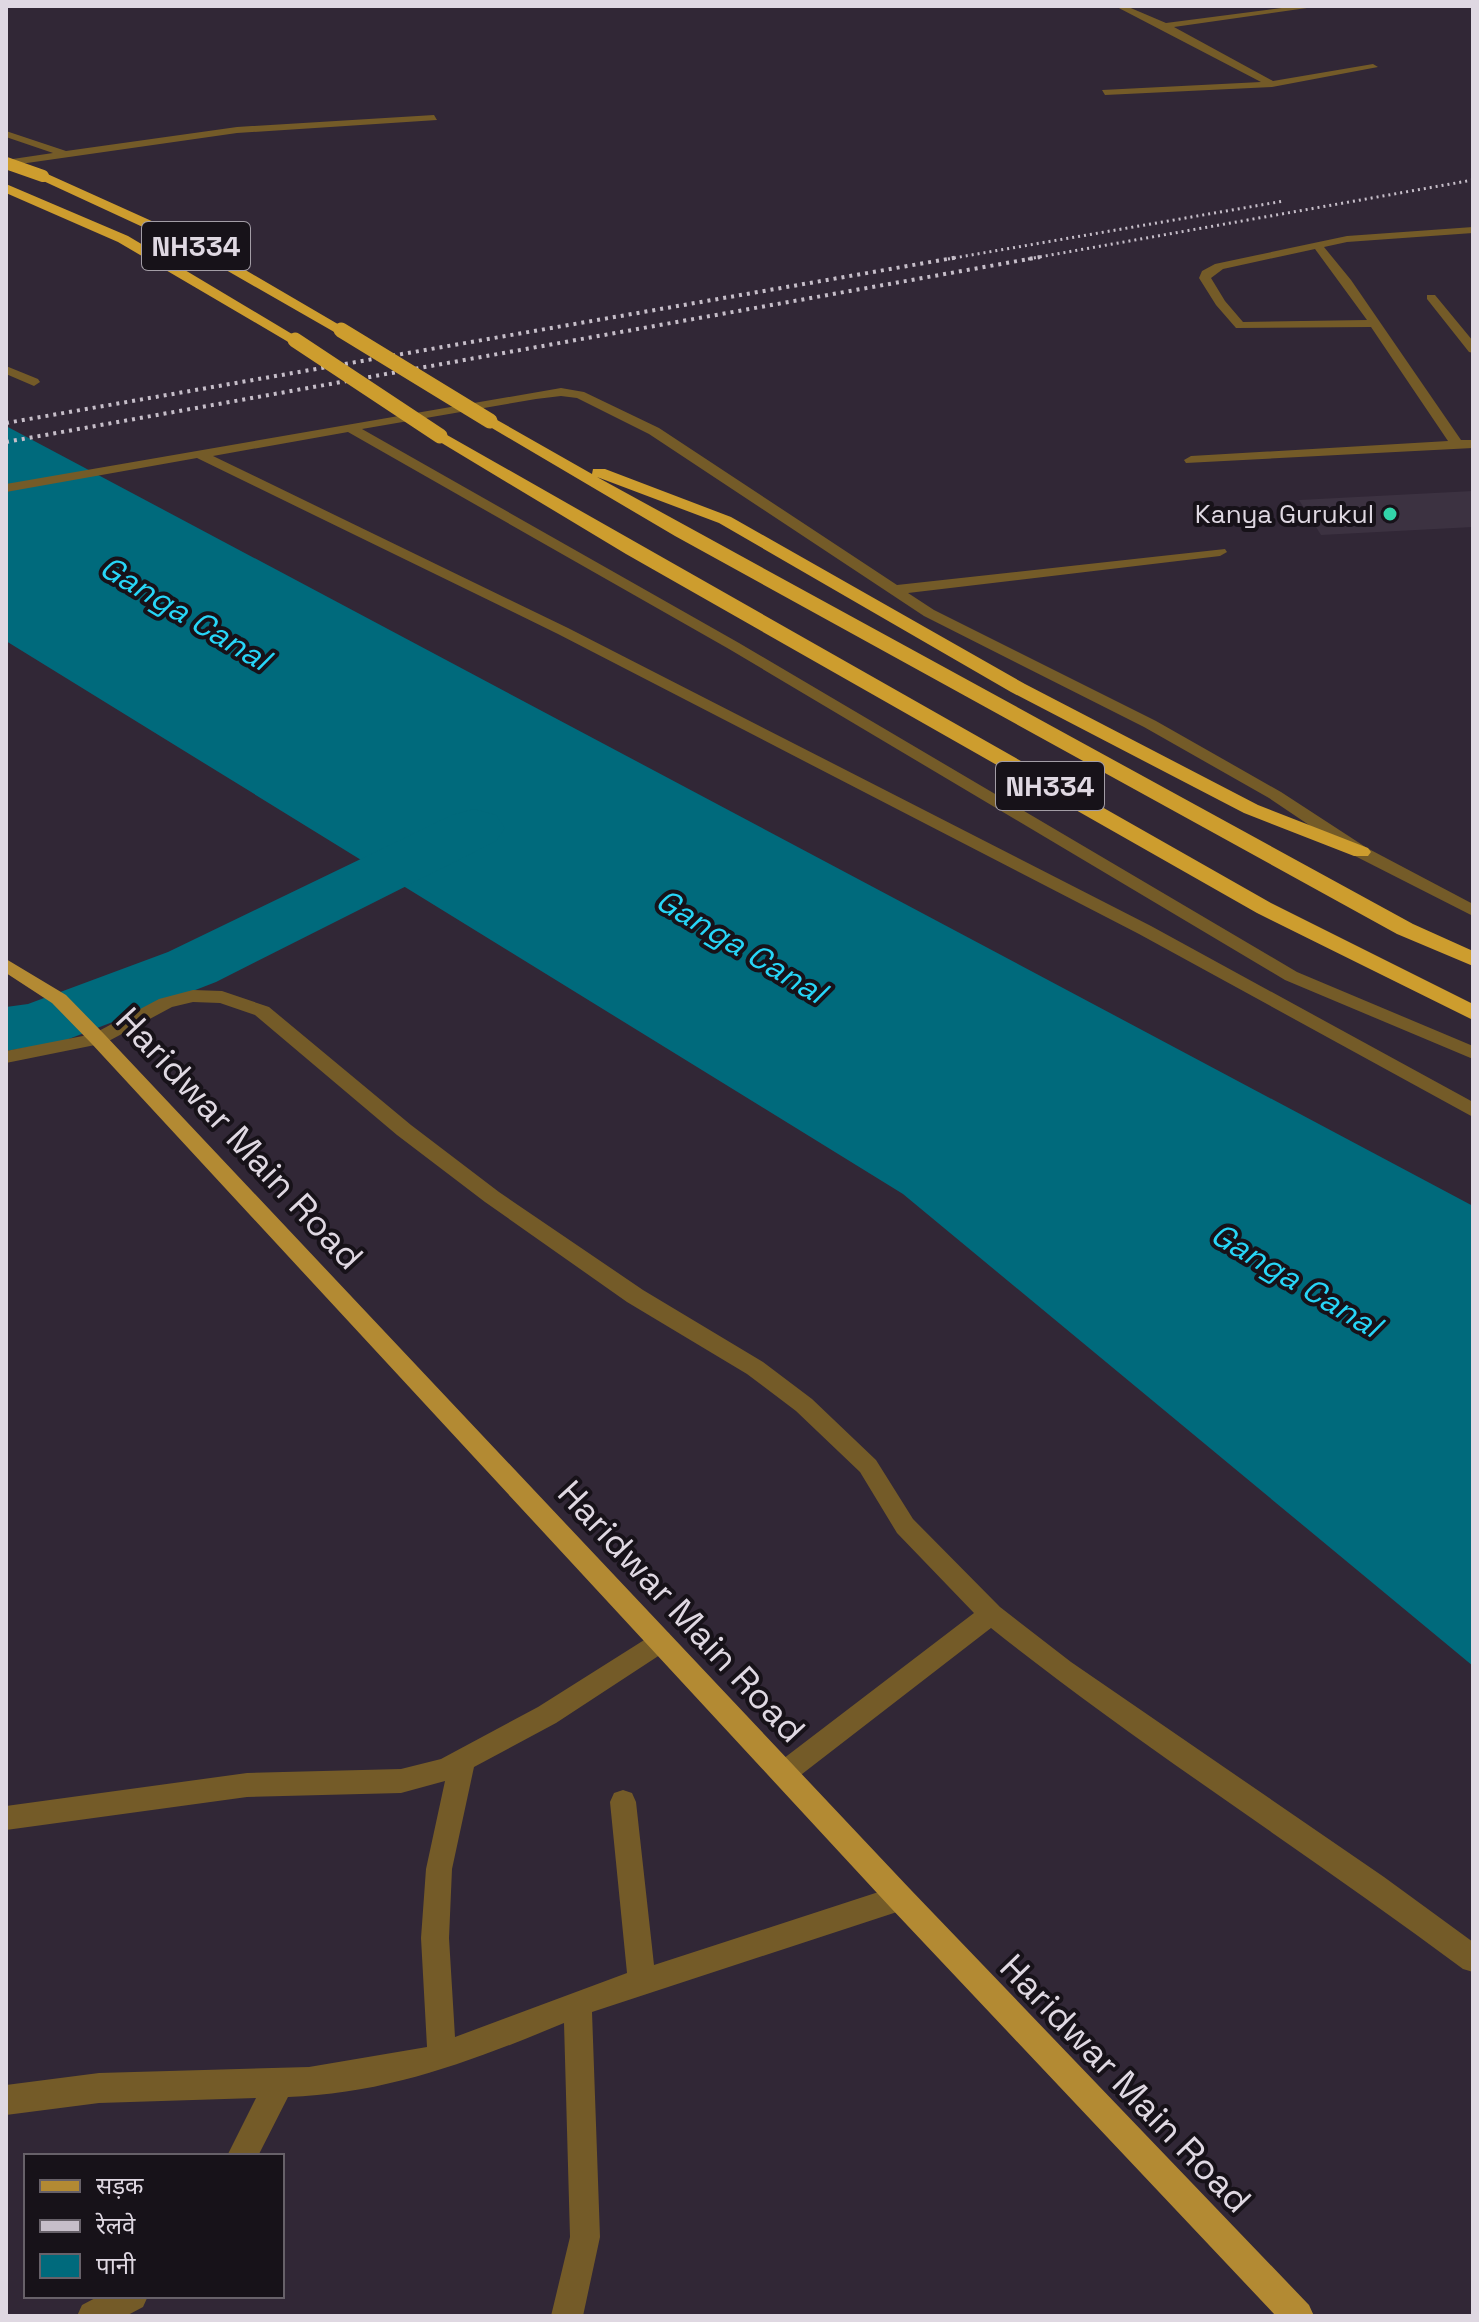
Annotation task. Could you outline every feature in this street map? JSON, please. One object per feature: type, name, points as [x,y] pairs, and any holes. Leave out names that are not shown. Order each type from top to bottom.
[{"type":"highway","name":"NH334","points":[[6,163],[43,176],[191,244],[681,532],[1405,929],[1473,959]]},
{"type":"highway","name":"NH334","points":[[7,189],[123,239],[295,340],[440,436],[632,550],[1264,908],[1473,1013]]},
{"type":"highway","points":[[551,456],[655,491],[725,520],[1045,702],[1251,809],[1361,852]]},
{"type":"main road","name":"Haridwar Main Road","points":[[6,965],[59,999],[93,1034],[900,1898],[1298,2316]]},
{"type":"street","points":[[1119,6],[1165,26],[1272,84]]},
{"type":"street","points":[[1165,26],[1317,6]]},
{"type":"street","points":[[1105,92],[1272,84],[1373,67]]},
{"type":"street","points":[[6,163],[237,130],[434,118]]},
{"type":"street","points":[[6,134],[62,153]]},
{"type":"street","points":[[1373,323],[1240,326],[1220,303],[1205,278],[1206,273],[1219,266],[1347,239],[1473,230]]},
{"type":"street","points":[[1317,245],[1347,282],[1457,444]]},
{"type":"street","points":[[1431,297],[1473,349]]},
{"type":"street","points":[[6,370],[34,382]]},
{"type":"street","points":[[6,488],[536,395],[561,392],[580,395],[654,431],[929,613],[1164,732],[1275,795],[1361,852],[1473,911]]},
{"type":"street","points":[[349,427],[734,646],[1291,976],[1473,1053]]},
{"type":"street","points":[[1191,460],[1473,444]]},
{"type":"street","points":[[201,455],[563,631],[1131,922],[1473,1110]]},
{"type":"street","points":[[894,590],[1220,552]]},
{"type":"street","points":[[6,1057],[93,1034],[166,1003],[193,996],[222,997],[262,1011],[404,1130],[492,1197],[635,1296],[755,1368],[804,1405],[868,1466],[905,1526],[937,1562],[991,1614],[1062,1670],[1374,1886],[1473,1959]]},
{"type":"street","points":[[784,1773],[991,1614]]},
{"type":"street","points":[[6,1818],[247,1785],[401,1781],[446,1769],[547,1715],[660,1641]]},
{"type":"street","points":[[442,2057],[435,1938],[439,1869],[462,1762]]},
{"type":"street","points":[[623,1802],[642,1982]]},
{"type":"street","points":[[6,2100],[99,2088],[309,2082],[415,2065],[492,2039],[578,2003],[900,1898]]},
{"type":"street","points":[[567,2316],[585,2237],[578,2003]]},
{"type":"street","points":[[243,2154],[280,2083]]},
{"type":"street","points":[[93,2316],[128,2298]]},
{"type":"shaded area","name":"Kanya Gurukul","points":[[1473,491],[1473,527],[1321,535],[1299,500]]},
{"type":"water","name":"Ganga Canal","points":[[6,426],[1473,1206],[1473,1666],[903,1194],[6,641]]},
{"type":"waterway","points":[[6,1029],[37,1026],[192,967],[474,828]]},
{"type":"railway","points":[[1028,259],[1473,180]]},
{"type":"railway","points":[[948,259],[1284,201]]},
{"type":"railway","points":[[6,423],[959,257]]},
{"type":"railway","points":[[6,442],[1040,257]]},
{"type":"place","name":"Kanya Gurukul","points":[[1390,514]]}]
